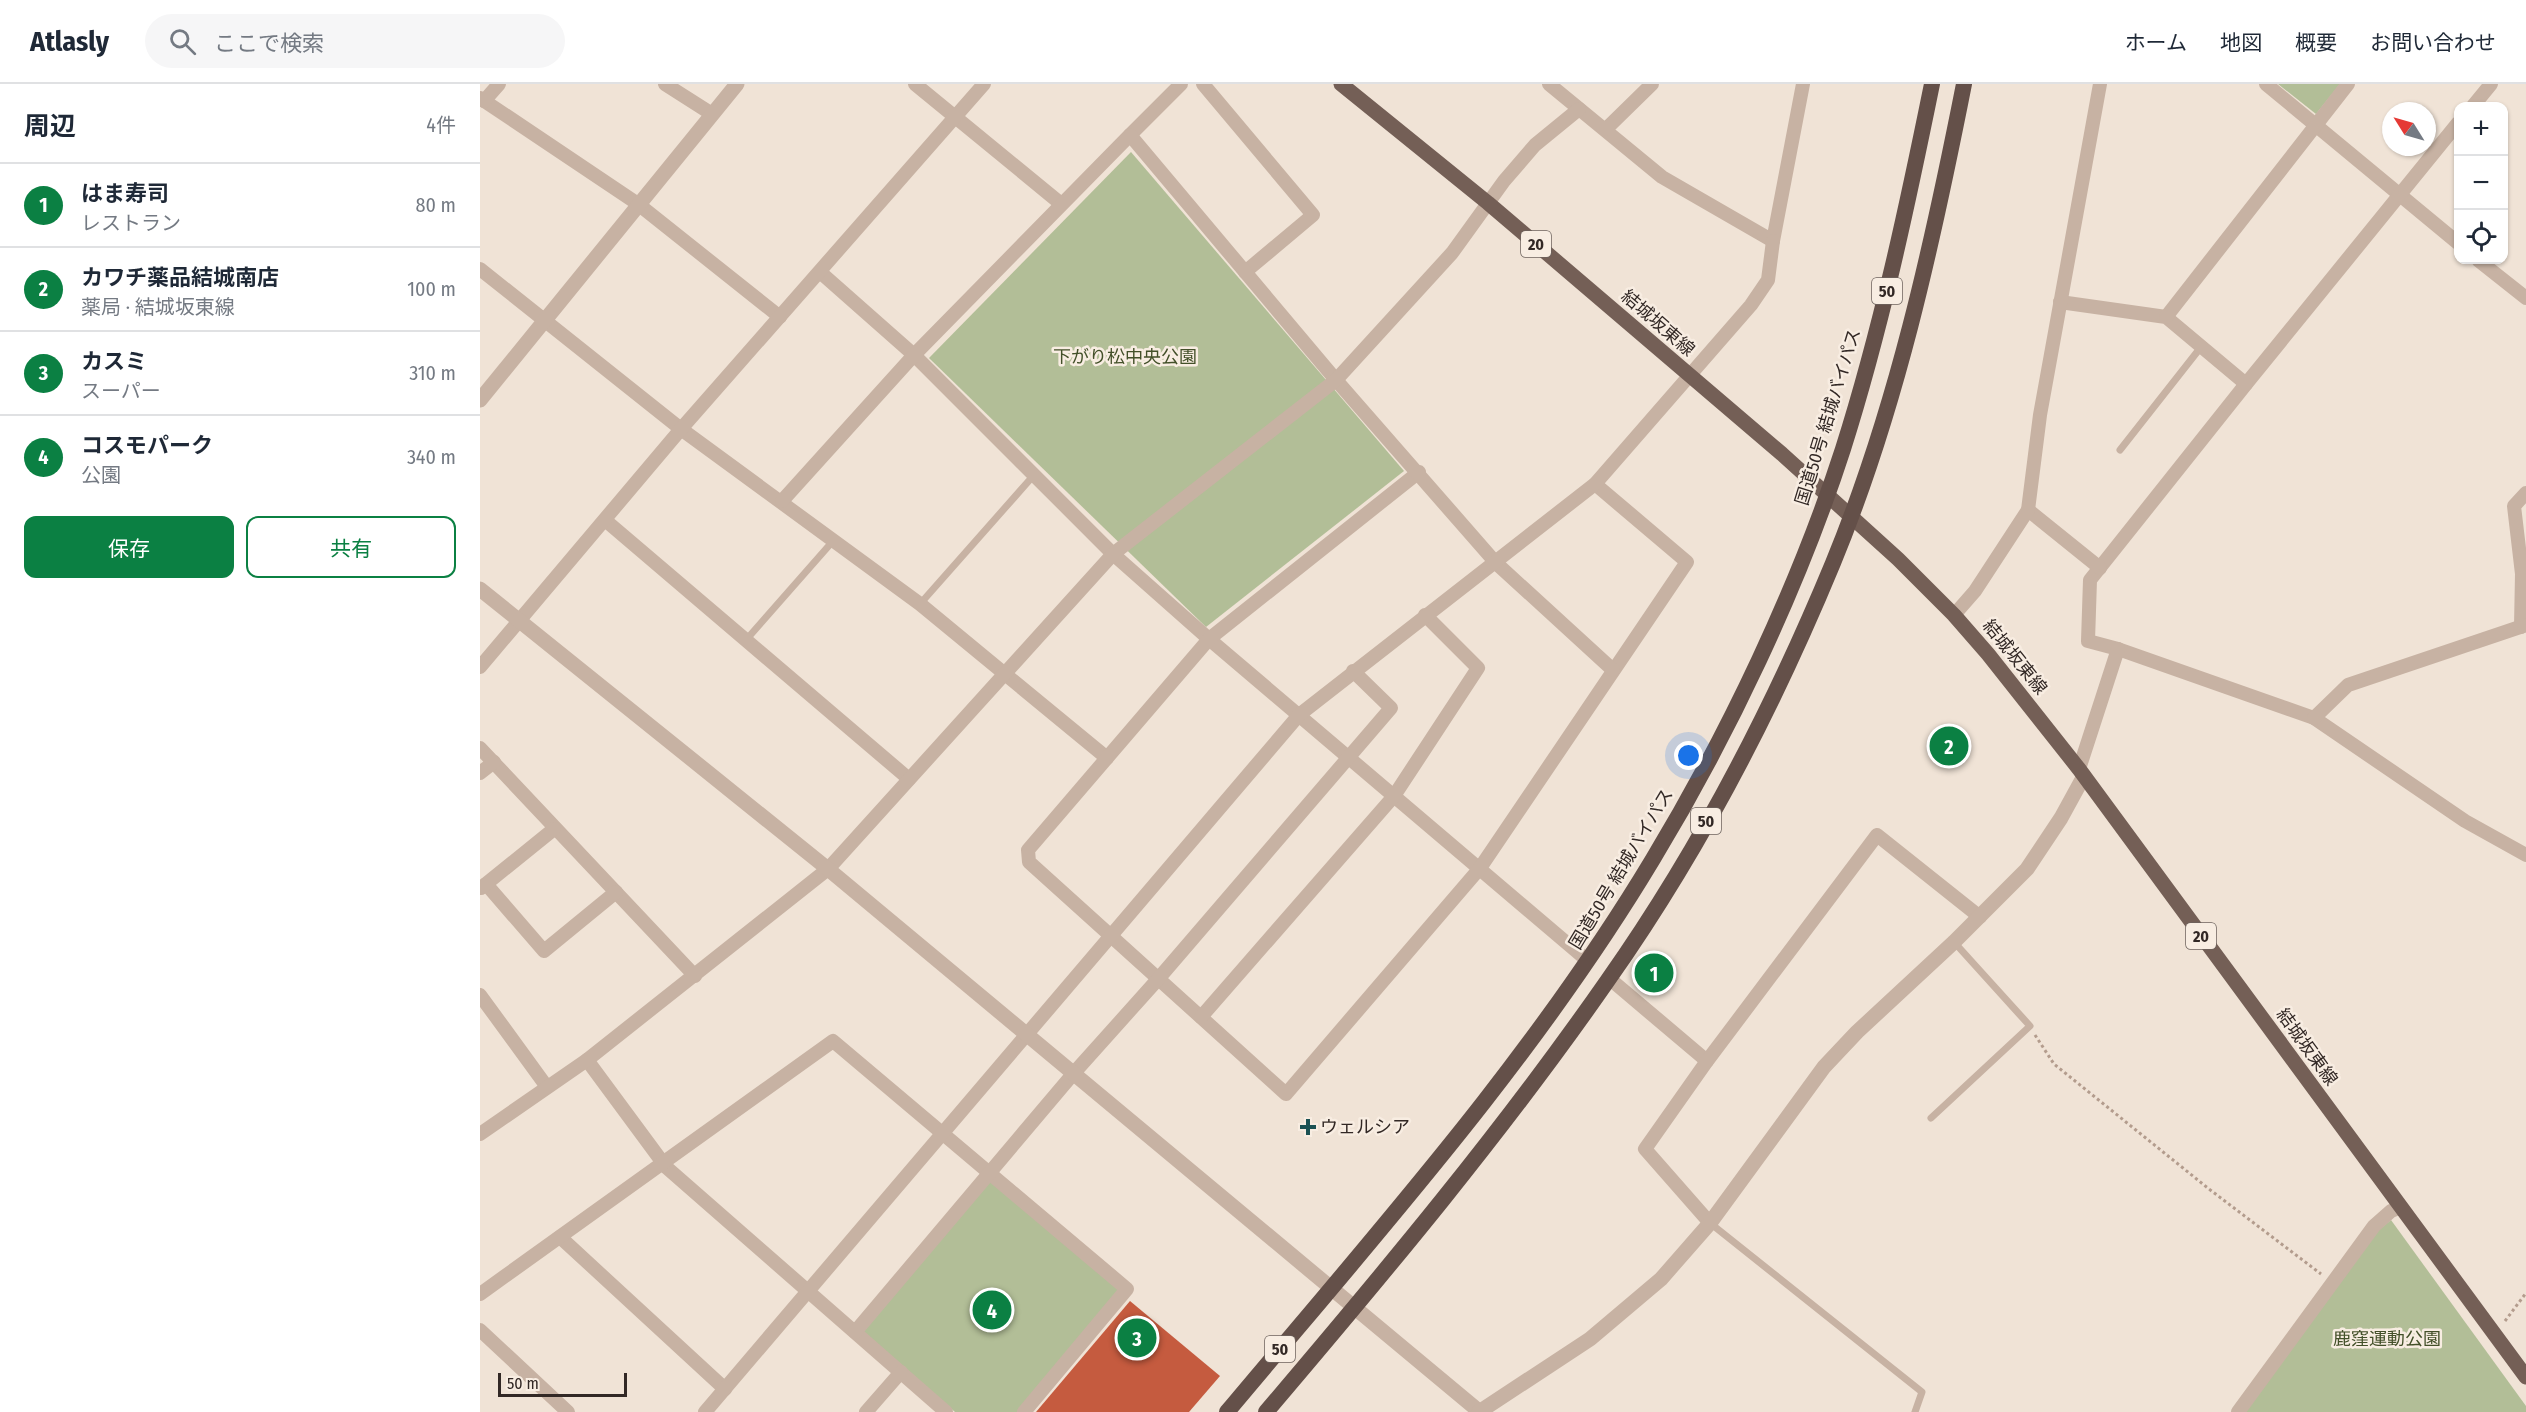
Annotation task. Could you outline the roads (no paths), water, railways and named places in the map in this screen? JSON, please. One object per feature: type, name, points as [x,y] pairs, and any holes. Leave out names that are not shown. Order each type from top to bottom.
[{"type":"highway","name":"国道50号 結城バイパス","points":[[1227,1412],[1480,1106],[1588,961],[1653,859],[1715,749],[1774,625],[1843,449],[1896,259],[1932,84]]},
{"type":"highway","name":"50","points":[[1266,1412],[1356,1306],[1518,1103],[1610,979],[1676,876],[1740,762],[1798,642],[1851,515],[1898,372],[1943,191],[1964,84]]},
{"type":"main road","name":"結城坂東線","points":[[1341,84],[1488,203],[1827,494],[1954,615],[1988,654],[2081,772],[2526,1377]]},
{"type":"street","points":[[499,84],[482,99],[638,204],[780,317]]},
{"type":"street","points":[[664,84],[712,114]]},
{"type":"street","points":[[480,400],[737,84]]},
{"type":"street","points":[[915,84],[1060,203]]},
{"type":"street","points":[[480,667],[681,429],[984,84]]},
{"type":"street","points":[[782,501],[914,355],[1060,203],[1181,84]]},
{"type":"street","points":[[1203,84],[1313,214],[1245,272]]},
{"type":"street","points":[[1549,84],[1662,177],[1773,241]]},
{"type":"street","points":[[1606,129],[1652,84]]},
{"type":"street","points":[[705,1412],[1113,937],[1299,715],[1595,484],[1751,305],[1768,280],[1773,241],[1803,84]]},
{"type":"street","points":[[1954,615],[1975,591],[2028,510],[2040,415],[2100,84]]},
{"type":"street","points":[[2266,84],[2454,240]]},
{"type":"street","points":[[2166,317],[2314,124],[2348,84]]},
{"type":"street","points":[[2476,102],[2491,84]]},
{"type":"street","points":[[480,1134],[587,1060],[828,869],[1113,554],[1336,380],[1452,253],[1503,181],[1534,145],[1579,109]]},
{"type":"street","points":[[2454,128],[2090,580],[2088,641],[2118,649],[2314,718],[2465,821],[2526,855]]},
{"type":"street","points":[[1130,135],[1336,380],[1419,472],[1496,563],[1613,670]]},
{"type":"street","points":[[2483,264],[2526,298]]},
{"type":"street","points":[[480,269],[681,429],[920,604],[1107,758]]},
{"type":"street","points":[[820,272],[914,355],[1113,554],[1209,639],[1588,961]]},
{"type":"street","points":[[2060,302],[2166,317],[2246,384]]},
{"type":"street","points":[[1419,472],[1209,639],[1028,850],[1029,862],[1286,1094],[1480,868],[1687,562],[1595,484]]},
{"type":"street","points":[[2314,718],[2348,685],[2524,626],[2522,574],[2514,506],[2526,493]]},
{"type":"street","points":[[2028,510],[2100,568]]},
{"type":"street","points":[[604,520],[909,779]]},
{"type":"street","points":[[480,589],[828,869],[1332,1286],[1480,1412],[1552,1365],[1661,1279],[1710,1223],[1824,1068],[1857,1032],[1954,942],[2027,869],[2061,818],[2081,772],[2118,649]]},
{"type":"street","points":[[1201,1017],[1394,796],[1478,668],[1425,615]]},
{"type":"street","points":[[855,1332],[1073,1074],[1159,978],[1391,708],[1353,671]]},
{"type":"street","points":[[480,748],[554,829],[695,975]]},
{"type":"street","points":[[480,773],[494,762]]},
{"type":"street","points":[[554,829],[483,886],[544,951],[616,891]]},
{"type":"street","points":[[1710,1223],[1645,1149],[1707,1061],[1877,835],[1980,917]]},
{"type":"street","points":[[1610,979],[1707,1061]]},
{"type":"street","points":[[480,995],[547,1087]]},
{"type":"street","points":[[480,1294],[833,1041],[1127,1289],[1024,1412]]},
{"type":"street","points":[[587,1060],[664,1164],[946,1412]]},
{"type":"street","points":[[2238,1412],[2374,1226],[2391,1211],[2401,1207]]},
{"type":"street","points":[[560,1237],[725,1389]]},
{"type":"street","points":[[480,1330],[568,1412]]},
{"type":"street","points":[[866,1412],[901,1372]]},
{"type":"lane","points":[[2120,450],[2201,347]]},
{"type":"lane","points":[[920,604],[1034,475]]},
{"type":"lane","points":[[746,640],[834,540]]},
{"type":"lane","points":[[1931,1118],[2030,1026],[1954,942]]},
{"type":"lane","points":[[1710,1223],[1922,1392],[1915,1412]]},
{"type":"place","name":"カワチ薬品結城南店","points":[[1949,746]]},
{"type":"place","name":"はま寿司","points":[[1654,973]]},
{"type":"place","name":"ウェルシア","points":[[1308,1127]]},
{"type":"place","name":"コスモパーク","points":[[992,1310]]},
{"type":"place","name":"カスミ","points":[[1137,1338]]},
{"type":"park label","name":"下がり松中央公園","points":[[1125,357]]},
{"type":"park label","name":"鹿窪運動公園","points":[[2387,1339]]}]
